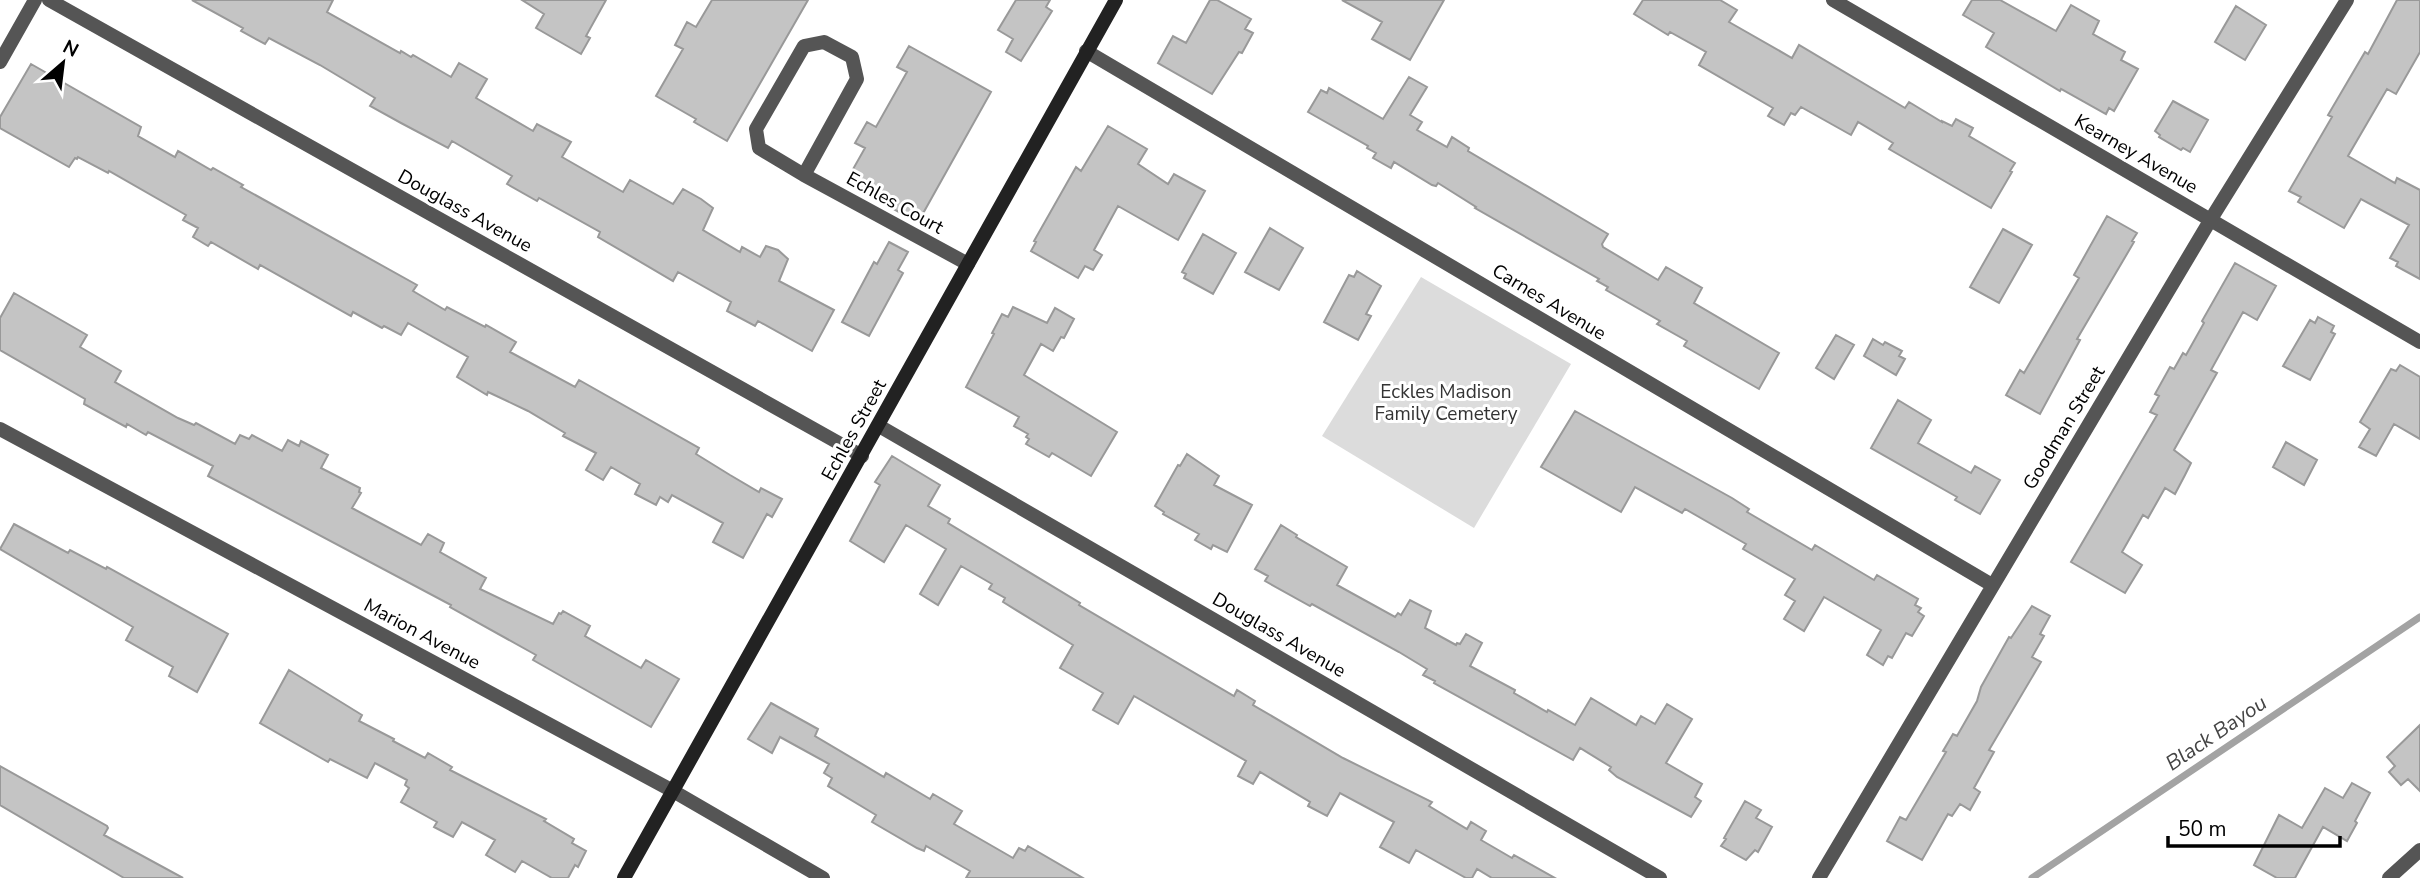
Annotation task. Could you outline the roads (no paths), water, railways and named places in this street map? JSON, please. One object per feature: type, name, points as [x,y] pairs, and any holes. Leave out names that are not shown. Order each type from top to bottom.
[{"type":"street","points":[[0,62],[35,0]]},
{"type":"street","name":"Douglass Avenue","points":[[49,0],[862,456]]},
{"type":"street","name":"Echles Street","points":[[624,878],[1116,0]]},
{"type":"street","name":"Kearney Avenue","points":[[1833,0],[2420,342]]},
{"type":"street","name":"Goodman Street","points":[[1819,878],[2211,219],[2347,0]]},
{"type":"street","name":"Echles Court","points":[[804,175],[857,79],[852,57],[824,42],[804,46],[756,129],[759,148],[804,175],[968,264]]},
{"type":"street","name":"Carnes Avenue","points":[[1086,51],[1992,585]]},
{"type":"street","name":"Douglass Avenue","points":[[879,426],[1660,878]]},
{"type":"street","name":"Marion Avenue","points":[[0,429],[673,791],[823,878]]},
{"type":"street","points":[[2389,878],[2420,850]]},
{"type":"waterway","name":"Black Bayou","points":[[2032,878],[2420,617]]},
{"type":"park label","name":"Eckles Madison Family Cemetery","points":[[1446,403]]}]
